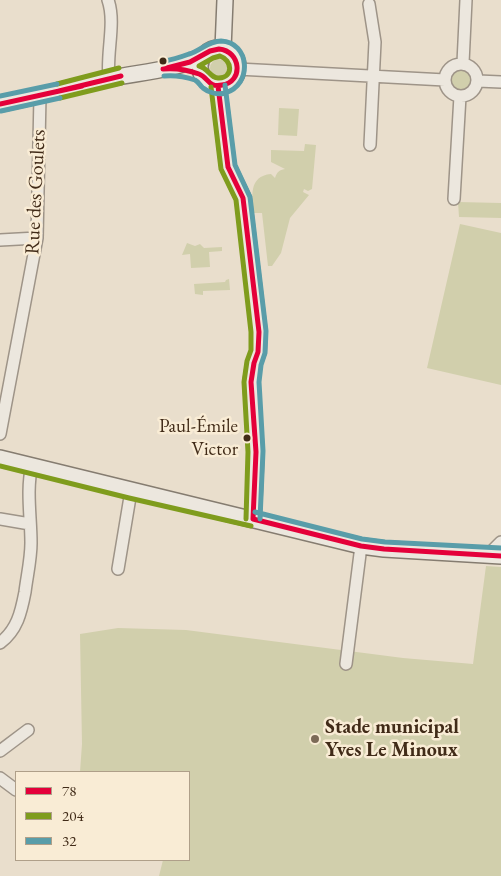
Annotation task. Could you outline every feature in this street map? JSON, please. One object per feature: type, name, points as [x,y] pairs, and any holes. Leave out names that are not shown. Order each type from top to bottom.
[{"type":"street","points":[[108,0],[111,11],[108,57],[109,78]]},
{"type":"street","points":[[223,49],[226,0]]},
{"type":"street","points":[[463,63],[466,0]]},
{"type":"street","points":[[370,4],[375,42],[370,145]]},
{"type":"street","points":[[0,104],[109,78],[171,68],[195,60],[204,55],[216,49],[223,49],[232,54],[237,64],[236,75],[229,84],[218,86],[207,83],[201,74],[200,68],[204,55]]},
{"type":"street","points":[[463,63],[476,71],[478,81],[474,91],[460,96],[447,89],[445,80],[448,69],[463,63]]},
{"type":"street","points":[[171,68],[201,74]]},
{"type":"street","points":[[238,69],[445,80]]},
{"type":"street","points":[[478,81],[501,82]]},
{"type":"street","points":[[218,86],[228,167],[244,198],[259,331],[258,352],[250,382],[256,452],[253,519]]},
{"type":"street","name":"Rue des Goulets","points":[[0,434],[37,238],[40,96]]},
{"type":"street","points":[[454,199],[460,96]]},
{"type":"street","points":[[0,240],[37,238]]},
{"type":"street","points":[[0,458],[361,546],[494,556],[501,542]]},
{"type":"street","points":[[0,643],[14,627],[22,610],[30,563],[29,478],[32,465]]},
{"type":"street","points":[[118,569],[131,491]]},
{"type":"street","points":[[0,519],[30,524]]},
{"type":"street","points":[[346,664],[361,546]]},
{"type":"street","points":[[0,751],[28,730]]},
{"type":"street","points":[[0,778],[15,789]]},
{"type":"shaded area","points":[[219,59],[225,62],[228,68],[225,74],[219,77],[213,74],[210,68],[213,62]]},
{"type":"shaded area","points":[[462,68],[471,71],[474,80],[471,89],[462,92],[453,89],[450,80],[453,71]]},
{"type":"shaded area","points":[[279,108],[299,109],[297,136],[278,135]]},
{"type":"shaded area","points":[[305,144],[316,145],[312,189],[308,191],[304,189],[303,192],[309,195],[290,218],[281,253],[272,266],[268,266],[262,213],[254,213],[253,189],[258,179],[271,174],[275,178],[278,172],[285,169],[271,162],[271,150],[304,151]]},
{"type":"shaded area","points":[[458,202],[501,203],[501,218],[459,217]]},
{"type":"shaded area","points":[[460,224],[501,233],[501,385],[427,368]]},
{"type":"shaded area","points":[[187,243],[195,246],[200,244],[204,248],[222,247],[222,251],[209,252],[210,267],[191,268],[190,254],[182,255]]},
{"type":"shaded area","points":[[229,279],[230,290],[203,291],[203,295],[195,294],[194,284],[225,282]]},
{"type":"shaded area","name":"Stade municipal Yves Le Minoux","points":[[486,566],[501,567],[501,876],[159,876],[163,861],[190,861],[190,771],[80,771],[82,744],[80,634],[118,628],[186,630],[403,658],[473,664]]},
{"type":"transit line","name":"32","points":[[163,61],[193,53],[216,41],[221,41],[231,43],[238,48],[244,64],[244,73],[240,82],[234,89],[222,94],[208,91],[191,79],[164,76]]},
{"type":"transit line","name":"78","points":[[219,49],[232,55],[235,60],[237,73],[229,83],[217,86],[211,84],[202,75],[186,70],[163,69],[190,62],[210,51],[219,49]]},
{"type":"transit line","name":"204","points":[[220,56],[227,61],[230,68],[224,77],[216,78],[199,66],[220,56]]},
{"type":"transit line","name":"204","points":[[57,84],[119,68]]},
{"type":"transit line","name":"78","points":[[59,91],[121,76]]},
{"type":"transit line","name":"78","points":[[59,91],[121,76]]},
{"type":"transit line","name":"204","points":[[60,98],[122,83]]},
{"type":"transit line","name":"32","points":[[0,96],[57,84]]},
{"type":"transit line","name":"32","points":[[225,85],[235,165],[250,197],[266,331],[265,353],[259,382],[263,451],[260,519]]},
{"type":"transit line","name":"78","points":[[0,104],[82,86]]},
{"type":"transit line","name":"78","points":[[218,86],[228,167],[243,198],[259,332],[258,352],[251,382],[256,452],[253,519]]},
{"type":"transit line","name":"204","points":[[211,87],[221,169],[236,200],[251,332],[251,350],[247,361],[244,382],[248,452],[246,519]]},
{"type":"transit line","name":"32","points":[[1,111],[60,98]]},
{"type":"transit line","name":"204","points":[[0,466],[251,526]]},
{"type":"transit line","name":"32","points":[[255,512],[362,539],[385,542],[501,548]]},
{"type":"transit line","name":"78","points":[[253,519],[361,546],[501,556]]},
{"type":"place","name":"Paul-Émile Victor","points":[[247,438]]},
{"type":"place","name":"Stade municipal Yves Le Minoux","points":[[315,739]]}]
